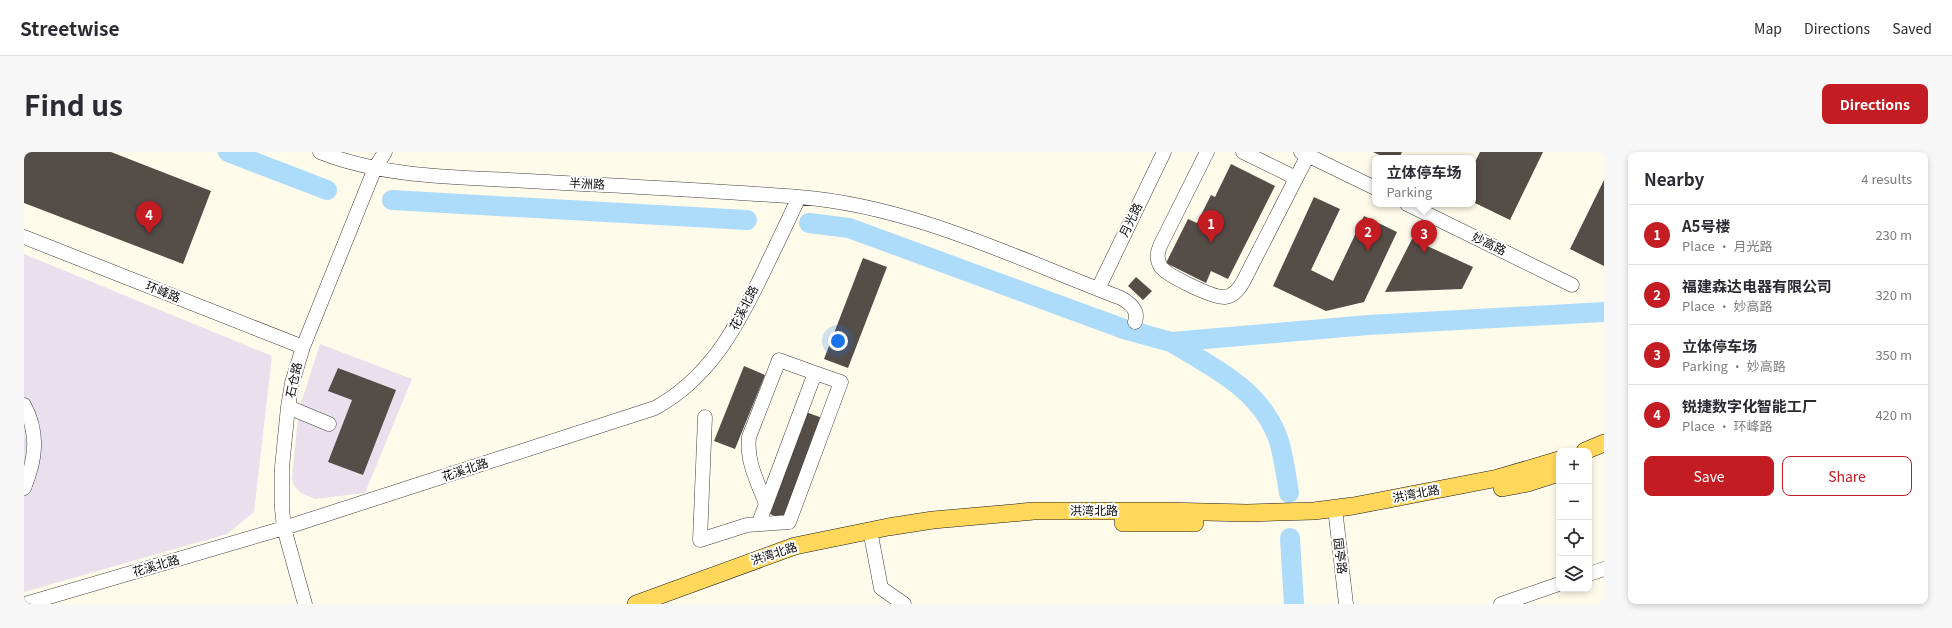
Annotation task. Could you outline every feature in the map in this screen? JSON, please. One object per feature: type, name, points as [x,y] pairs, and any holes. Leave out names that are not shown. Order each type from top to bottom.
[{"type":"main road","points":[[1592,448],[1604,443]]},
{"type":"main road","points":[[1592,459],[1604,454]]},
{"type":"main road","name":"洪湾北路","points":[[1335,514],[1498,478],[1556,461]]},
{"type":"main road","name":"洪湾北路","points":[[636,604],[778,552],[810,543],[870,534],[933,520],[1034,511],[1164,511],[1247,513],[1314,511],[1335,514],[1496,490],[1528,483],[1556,474]]},
{"type":"main road","name":"洪湾北路","points":[[669,604],[776,563],[870,534]]},
{"type":"street","name":"半洲路","points":[[320,152],[338,159],[375,168],[484,178],[834,200],[913,219],[1098,289],[1129,303],[1135,310],[1135,322]]},
{"type":"street","name":"石仓路","points":[[375,168],[378,152]]},
{"type":"street","name":"石仓路","points":[[305,604],[284,528],[282,467],[288,407],[297,362],[375,168],[385,152]]},
{"type":"street","name":"月光路","points":[[1098,289],[1164,152]]},
{"type":"street","points":[[1207,152],[1160,246],[1158,258],[1161,266],[1170,274],[1216,296],[1228,296],[1241,286],[1296,178],[1304,154],[1372,187]]},
{"type":"street","points":[[1243,152],[1296,178]]},
{"type":"street","name":"花溪北路","points":[[25,604],[284,528],[642,413],[668,400],[703,370],[726,342],[743,312],[800,197]]},
{"type":"street","name":"妙高路","points":[[1413,207],[1572,285]]},
{"type":"street","name":"环峰路","points":[[24,236],[303,347]]},
{"type":"street","points":[[705,417],[700,540],[732,529],[759,523],[789,522],[841,382],[779,360],[749,437],[748,448],[750,460],[766,504]]},
{"type":"street","points":[[759,523],[815,373]]},
{"type":"street","points":[[24,405],[30,417],[36,446],[31,472],[24,488]]},
{"type":"street","points":[[288,407],[329,424]]},
{"type":"street","name":"园亭路","points":[[1335,514],[1346,604]]},
{"type":"street","points":[[870,534],[881,588],[904,604]]},
{"type":"street","points":[[1592,573],[1604,569]]},
{"type":"street","points":[[1501,604],[1534,599],[1556,586]]},
{"type":"shaded area","points":[[24,254],[272,356],[254,512],[227,534],[24,592]]},
{"type":"shaded area","points":[[320,344],[412,379],[365,493],[315,499],[301,493],[294,486],[292,479],[301,403]]},
{"type":"building","points":[[24,152],[111,152],[211,191],[183,264],[24,203]]},
{"type":"building","points":[[1373,152],[1402,152],[1400,155],[1380,155]]},
{"type":"building","points":[[1480,152],[1543,152],[1510,220],[1476,203],[1476,160]]},
{"type":"building","points":[[1231,164],[1275,186],[1228,279],[1211,271],[1206,283],[1166,263],[1188,219],[1197,223],[1211,195],[1215,197]]},
{"type":"building","points":[[1604,180],[1604,266],[1570,249]]},
{"type":"building","points":[[1314,197],[1340,209],[1311,270],[1333,281],[1364,216],[1397,232],[1364,302],[1326,311],[1273,286]]},
{"type":"building","points":[[1412,239],[1473,267],[1462,289],[1385,292]]},
{"type":"building","points":[[863,258],[887,267],[848,368],[824,359]]},
{"type":"building","points":[[1136,277],[1152,291],[1143,300],[1128,286]]},
{"type":"building","points":[[744,366],[765,375],[735,449],[714,441]]},
{"type":"building","points":[[338,368],[396,390],[363,475],[328,462],[352,400],[328,391]]},
{"type":"building","points":[[803,411],[825,419],[787,521],[765,512]]},
{"type":"waterway","points":[[228,152],[327,190]]},
{"type":"waterway","points":[[392,200],[747,220]]},
{"type":"waterway","points":[[809,223],[849,228],[1124,329],[1171,342],[1368,325],[1604,312]]},
{"type":"waterway","points":[[1171,342],[1220,371],[1249,394],[1261,408],[1271,423],[1279,441],[1284,460],[1289,493]]},
{"type":"waterway","points":[[1290,538],[1294,604]]},
{"type":"place","name":"锐捷数字化智能工厂","points":[[149,234]]},
{"type":"place","name":"A5号楼","points":[[1211,243]]},
{"type":"place","name":"福建森达电器有限公司","points":[[1368,251]]},
{"type":"place","name":"立体停车场","points":[[1424,253]]}]
